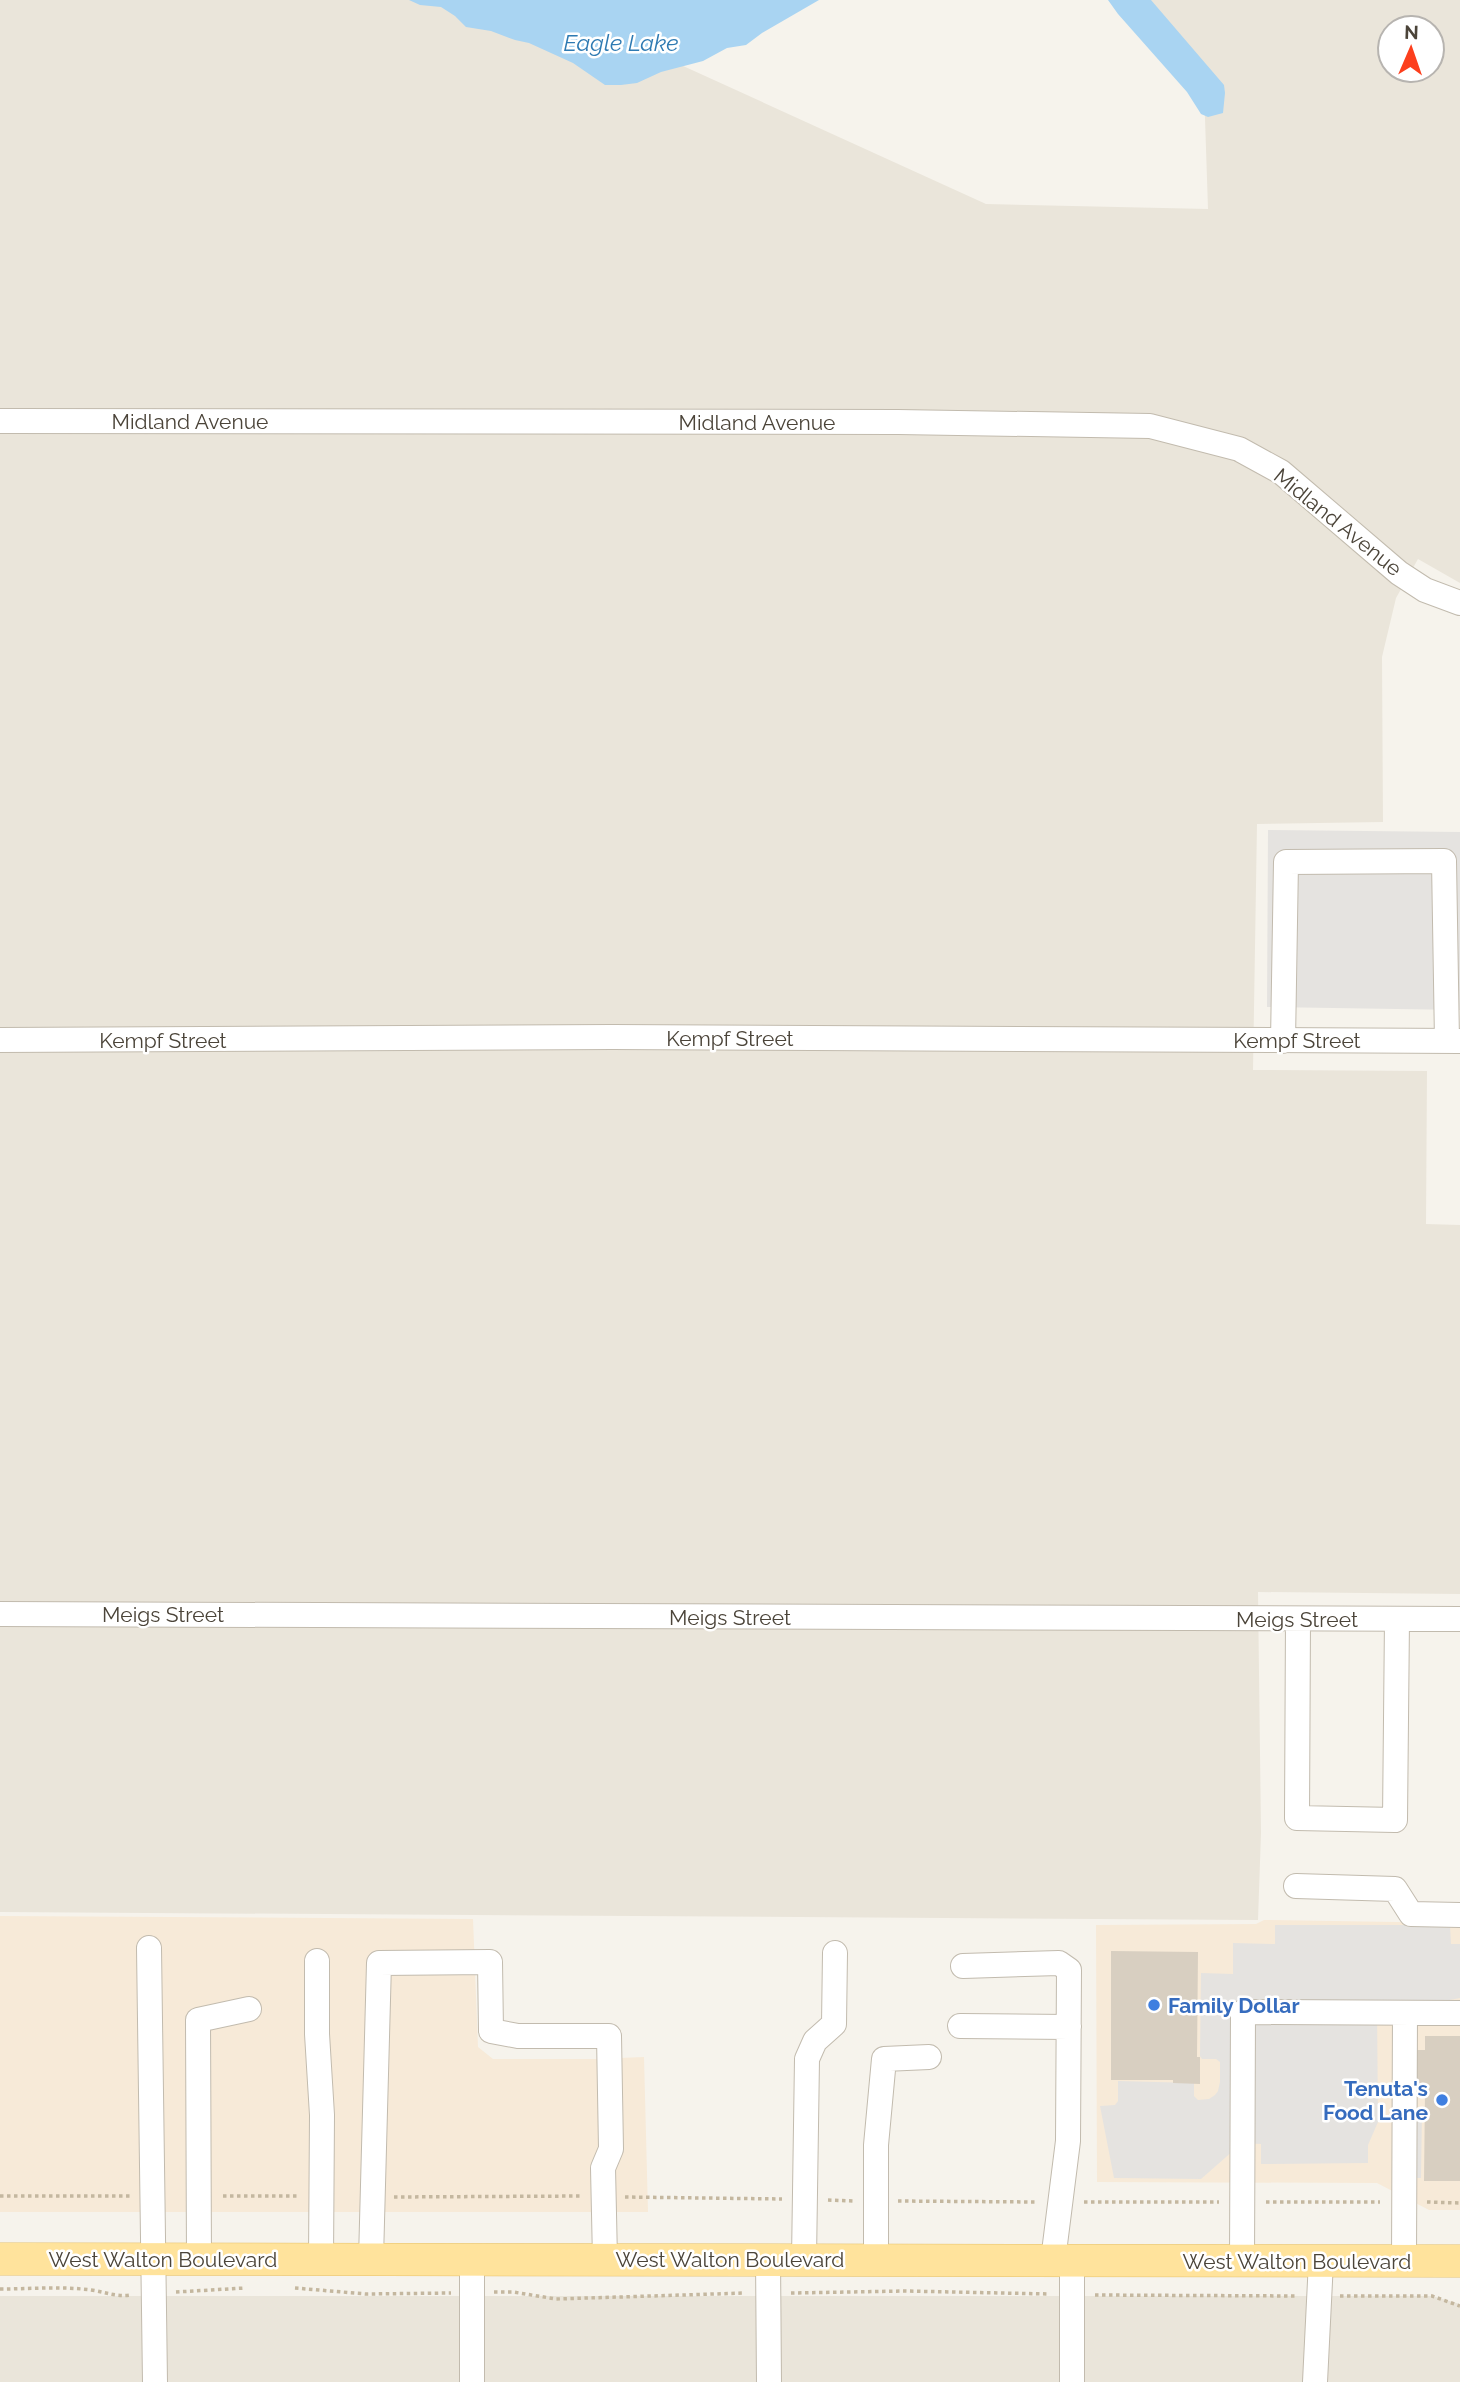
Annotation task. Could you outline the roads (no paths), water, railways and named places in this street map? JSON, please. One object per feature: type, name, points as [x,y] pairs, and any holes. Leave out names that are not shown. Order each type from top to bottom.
[{"type":"main road","name":"West Walton Boulevard","points":[[0,2259],[1460,2261]]},
{"type":"street","name":"Midland Avenue","points":[[0,421],[898,422],[1150,426],[1239,449],[1281,472],[1399,573],[1425,590],[1460,603]]},
{"type":"street","points":[[1283,1041],[1286,862],[1444,861],[1453,1041]]},
{"type":"street","name":"Kempf Street","points":[[0,1040],[612,1037],[1453,1041]]},
{"type":"street","name":"Meigs Street","points":[[0,1614],[1460,1619]]},
{"type":"street","points":[[1298,1619],[1297,1818],[1395,1819],[1397,1619]]},
{"type":"street","points":[[1296,1886],[1395,1889],[1411,1914],[1460,1915]]},
{"type":"street","points":[[149,1948],[155,2382]]},
{"type":"street","points":[[804,2259],[807,2059],[815,2040],[834,2024],[835,1953]]},
{"type":"street","points":[[317,1961],[321,2259]]},
{"type":"street","points":[[371,2259],[379,1963],[490,1962],[491,2031],[518,2036],[609,2036],[611,2149],[603,2168],[604,2259]]},
{"type":"street","points":[[962,1966],[1059,1963],[1069,1970],[1068,2141],[1060,2202],[1063,2260],[1072,2294],[1072,2382]]},
{"type":"street","points":[[199,2259],[198,2020],[250,2010]]},
{"type":"street","points":[[1242,2261],[1243,2012],[1460,2013]]},
{"type":"street","points":[[1404,2261],[1416,2202],[1405,2013]]},
{"type":"street","points":[[960,2026],[1069,2027]]},
{"type":"street","points":[[876,2259],[876,2145],[884,2059],[929,2057]]},
{"type":"street","points":[[472,2259],[472,2382]]},
{"type":"street","points":[[768,2259],[769,2382]]},
{"type":"street","points":[[1315,2382],[1321,2261]]},
{"type":"water","name":"Eagle Lake","points":[[409,0],[819,0],[746,45],[727,48],[703,61],[661,72],[637,83],[605,85],[573,63],[529,43],[491,31],[466,27],[441,7],[420,5]]},
{"type":"water","points":[[1108,0],[1151,0],[1224,85],[1223,113],[1208,117],[1201,114],[1187,92]]},
{"type":"place","name":"Family Dollar","points":[[1154,2005]]},
{"type":"place","name":"Tenuta's Food Lane","points":[[1442,2100]]}]
